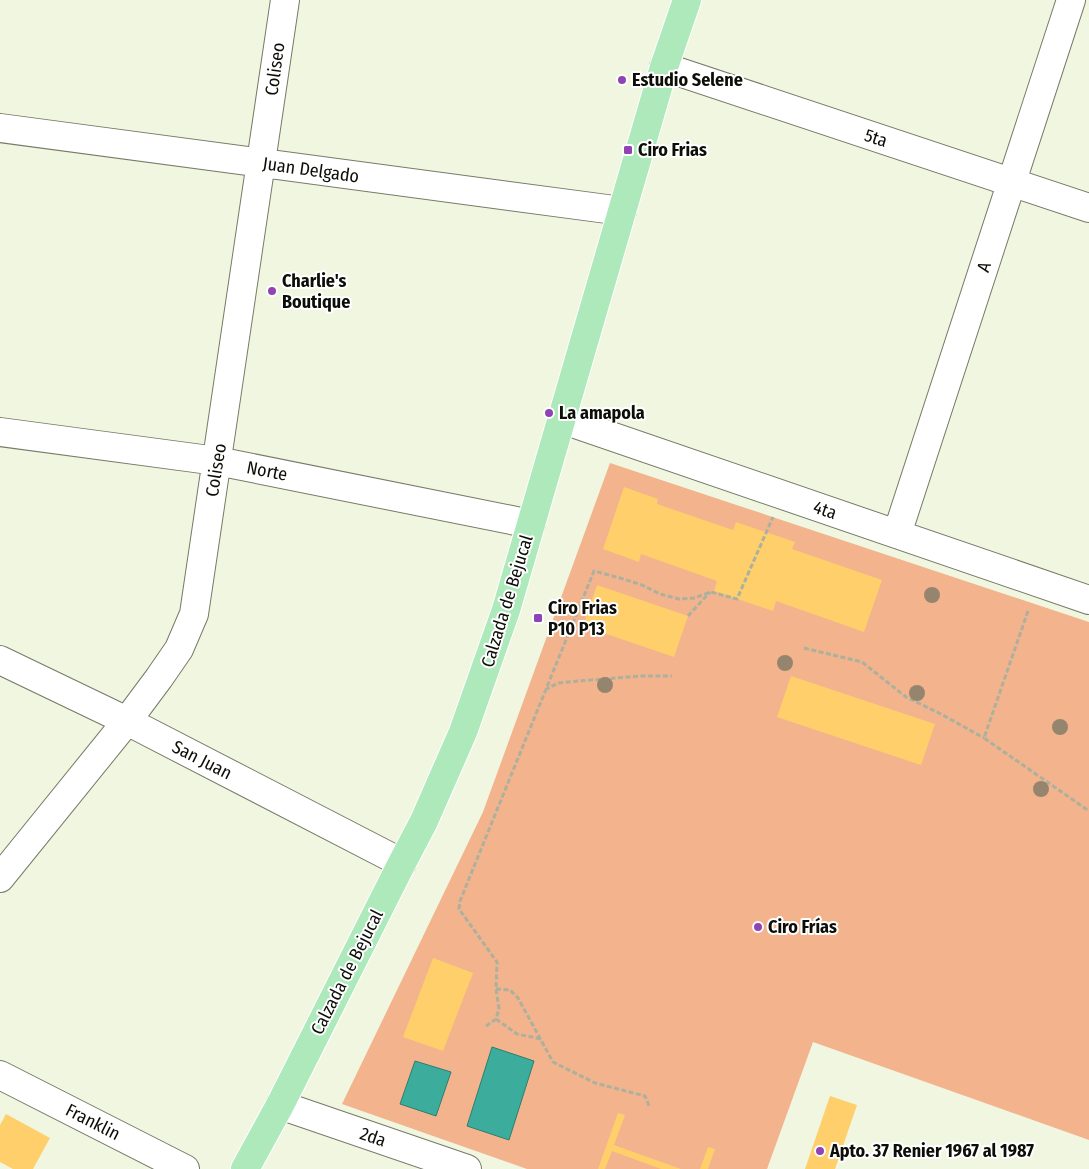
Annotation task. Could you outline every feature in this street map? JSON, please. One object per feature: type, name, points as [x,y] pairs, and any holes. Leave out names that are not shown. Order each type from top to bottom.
[{"type":"main road","name":"Calzada de Bejucal","points":[[244,1169],[280,1105],[424,821],[463,732],[506,610],[664,67],[687,0]]},
{"type":"street","name":"Coliseo","points":[[0,878],[127,722],[179,648],[194,614],[286,0]]},
{"type":"street","name":"A","points":[[897,534],[1071,0]]},
{"type":"street","name":"5ta","points":[[664,67],[1089,208]]},
{"type":"street","name":"Juan Delgado","points":[[0,128],[622,211]]},
{"type":"street","name":"4ta","points":[[561,419],[1089,600]]},
{"type":"street","name":"Norte","points":[[0,432],[217,461],[531,524]]},
{"type":"street","name":"San Juan","points":[[0,660],[127,722],[402,863]]},
{"type":"street","name":"Franklin","points":[[0,1075],[185,1169]]},
{"type":"street","name":"2da","points":[[280,1105],[467,1169]]},
{"type":"path","points":[[486,1026],[496,1020],[499,1009],[496,989],[497,962],[459,909],[460,901],[594,571],[642,585],[660,594],[679,600],[694,598],[711,592],[738,599],[783,495]]},
{"type":"path","points":[[688,616],[711,592]]},
{"type":"path","points":[[984,738],[1028,611]]},
{"type":"path","points":[[804,648],[862,662],[906,697],[984,738],[1089,811]]},
{"type":"path","points":[[545,690],[558,683],[640,676],[672,676]]},
{"type":"path","points":[[496,989],[510,990],[518,998],[553,1062],[595,1082],[645,1096],[650,1108]]},
{"type":"path","points":[[496,1020],[517,1034],[541,1039]]},
{"type":"shaded area","name":"Ciro Frías","points":[[610,463],[1089,622],[1089,1140],[813,1042],[767,1169],[527,1169],[342,1104],[483,812]]},
{"type":"water","points":[[492,1047],[534,1061],[509,1140],[467,1126]]},
{"type":"water","points":[[415,1061],[451,1072],[436,1116],[400,1104]]},
{"type":"building","points":[[624,487],[658,499],[657,504],[733,530],[736,522],[795,542],[792,549],[882,580],[864,632],[776,601],[773,611],[714,591],[717,581],[641,554],[639,562],[603,549]]},
{"type":"building","points":[[597,585],[688,616],[674,657],[583,626]]},
{"type":"building","points":[[791,676],[935,724],[921,765],[777,717]]},
{"type":"building","points":[[433,958],[473,973],[443,1051],[403,1037]]},
{"type":"building","points":[[830,1096],[857,1105],[835,1169],[805,1169]]},
{"type":"building","points":[[618,1113],[625,1115],[614,1145],[681,1169],[661,1169],[612,1151],[605,1169],[598,1169]]},
{"type":"building","points":[[6,1114],[50,1138],[33,1169],[13,1169],[0,1162],[0,1125]]},
{"type":"building","points":[[708,1147],[715,1149],[708,1169],[700,1169]]},
{"type":"place","name":"Estudio Selene","points":[[622,80]]},
{"type":"place","name":"Ciro Frias","points":[[628,150]]},
{"type":"place","name":"Charlie's Boutique","points":[[272,291]]},
{"type":"place","name":"La amapola","points":[[549,413]]},
{"type":"place","name":"Ciro Frias P10 P13","points":[[538,618]]},
{"type":"place","name":"Ciro Frías","points":[[758,927]]},
{"type":"place","name":"Apto. 37 Renier 1967 al 1987","points":[[820,1151]]}]
